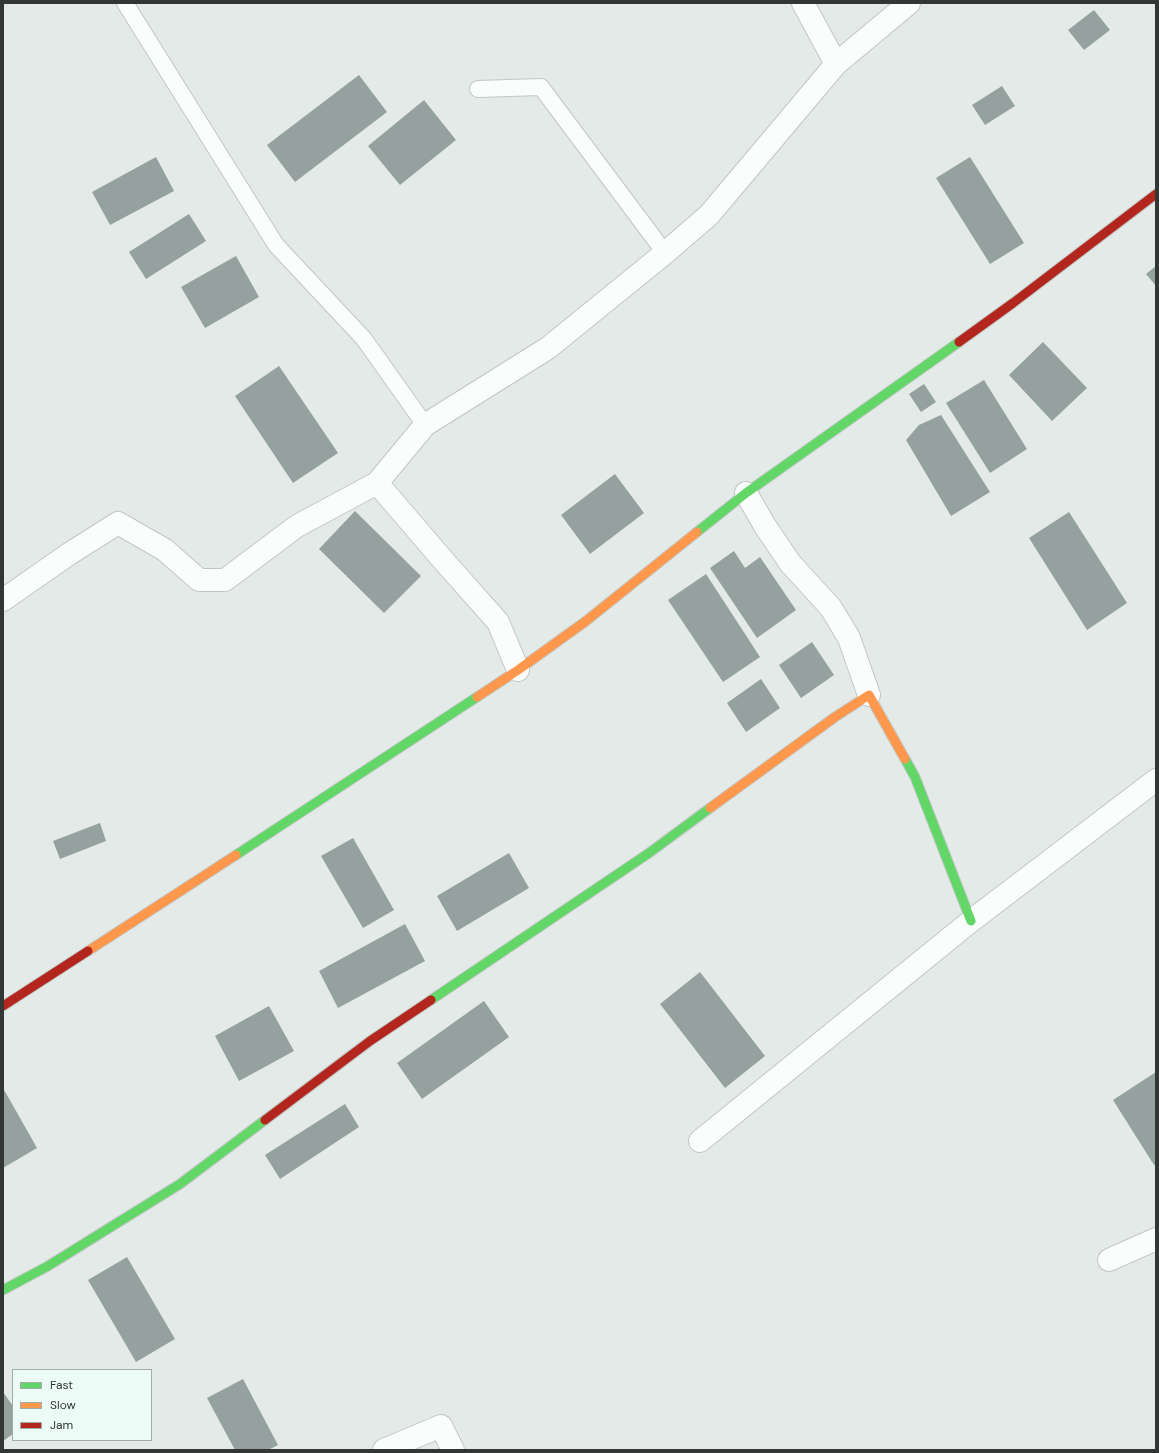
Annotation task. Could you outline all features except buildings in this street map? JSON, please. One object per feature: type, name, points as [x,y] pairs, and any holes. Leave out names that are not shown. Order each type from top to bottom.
[{"type":"street","points":[[803,3],[836,64]]},
{"type":"street","points":[[3,600],[69,554],[118,523],[165,550],[199,580],[226,580],[298,526],[377,483],[425,425],[548,348],[665,253],[709,215],[836,64],[909,3]]},
{"type":"street","points":[[3,1006],[518,670],[586,621],[746,493],[1013,303],[1156,194]]},
{"type":"street","points":[[377,483],[498,622],[518,670]]},
{"type":"street","points":[[746,493],[765,526],[790,563],[832,608],[849,638],[869,695],[915,777],[971,921]]},
{"type":"street","points":[[3,1290],[48,1266],[180,1184],[370,1041],[649,853],[835,717],[869,695]]},
{"type":"street","points":[[700,1141],[971,921],[1156,780]]},
{"type":"street","points":[[1110,1260],[1156,1239]]},
{"type":"street","points":[[384,1450],[441,1426],[453,1450]]},
{"type":"lane","points":[[125,3],[276,245],[364,339],[425,425]]},
{"type":"lane","points":[[478,89],[541,87],[665,253]]},
{"type":"traffic: fast","points":[[697,532],[746,493],[959,342]]},
{"type":"traffic: fast","points":[[236,855],[477,697]]},
{"type":"traffic: fast","points":[[905,759],[915,777],[971,921]]},
{"type":"traffic: fast","points":[[431,1000],[649,853],[710,808]]},
{"type":"traffic: fast","points":[[3,1290],[48,1266],[180,1184],[265,1120]]},
{"type":"traffic: slow","points":[[477,697],[518,670],[586,621],[697,532]]},
{"type":"traffic: slow","points":[[710,808],[835,717],[869,695],[905,759]]},
{"type":"traffic: slow","points":[[88,951],[236,855]]},
{"type":"traffic: jam","points":[[959,342],[1013,303],[1156,194]]},
{"type":"traffic: jam","points":[[3,1006],[88,951]]},
{"type":"traffic: jam","points":[[265,1120],[370,1041],[431,1000]]}]
